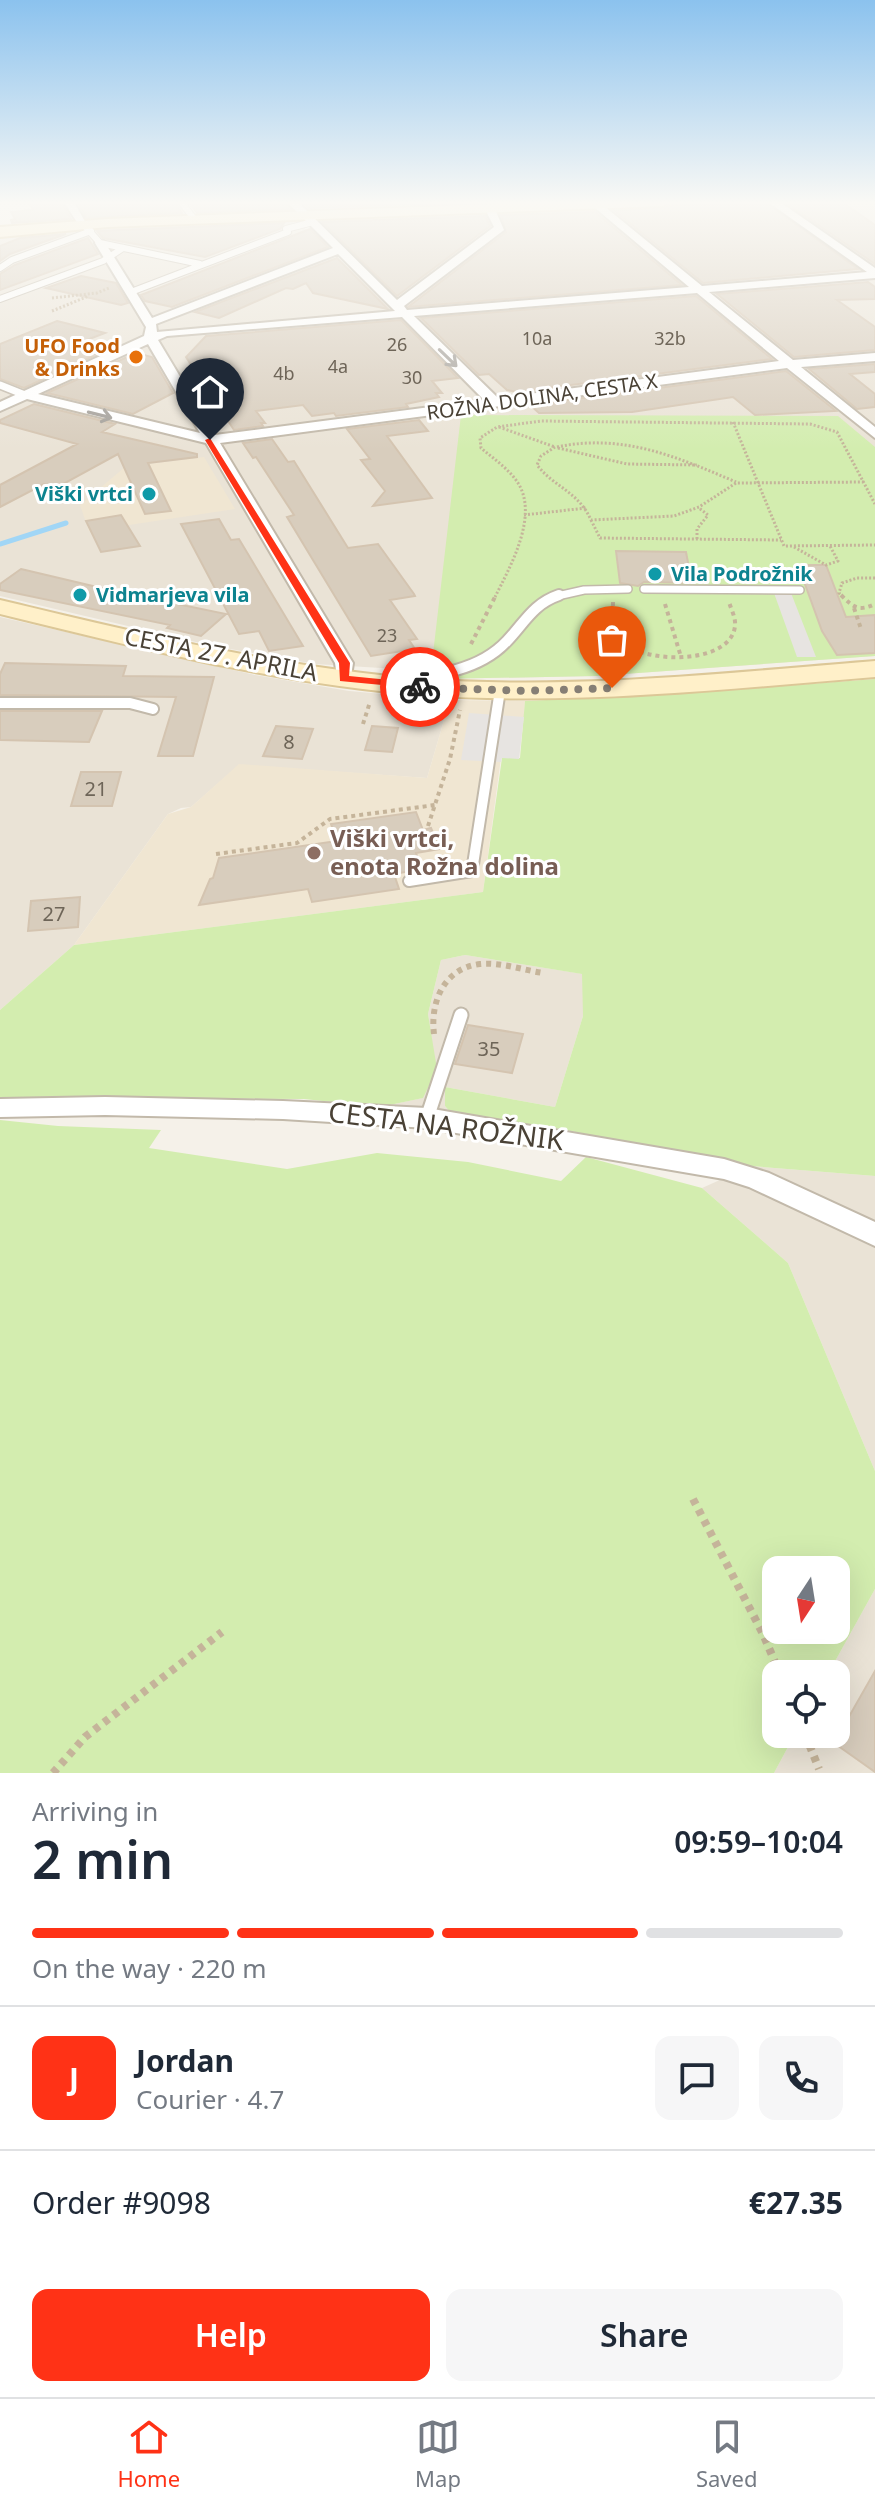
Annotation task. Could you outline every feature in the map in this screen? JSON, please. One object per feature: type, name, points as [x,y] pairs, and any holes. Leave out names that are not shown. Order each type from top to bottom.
[{"type":"street","points":[[126,285],[210,440],[344,663],[344,679]]},
{"type":"street","points":[[0,407],[113,353],[149,330],[256,285]]},
{"type":"street","points":[[375,285],[495,403]]},
{"type":"street","points":[[399,310],[430,285]]},
{"type":"street","points":[[694,285],[875,434]]},
{"type":"street","points":[[149,330],[165,333],[399,310],[749,285]]},
{"type":"street","name":"ROŽNA DOLINA, CESTA X","points":[[210,440],[789,363],[875,357]]},
{"type":"street","points":[[25,395],[210,440]]},
{"type":"street","name":"CESTA 27. APRILA","points":[[0,607],[204,654],[344,679],[461,680],[500,690],[612,688],[875,669]]},
{"type":"street","name":"CESTA NA ROŽNIK","points":[[0,1108],[268,1109],[427,1118],[724,1169],[759,1180],[875,1235]]},
{"type":"lane","points":[[0,299],[37,285]]},
{"type":"lane","points":[[128,288],[138,285]]},
{"type":"lane","points":[[84,345],[113,353]]},
{"type":"lane","points":[[0,385],[25,395]]},
{"type":"lane","points":[[461,680],[509,639],[529,611],[543,602],[579,590],[628,589]]},
{"type":"lane","points":[[644,589],[800,590]]},
{"type":"lane","points":[[409,881],[472,871],[500,690]]},
{"type":"lane","points":[[0,703],[130,703],[153,709]]},
{"type":"lane","points":[[427,1118],[461,1015]]},
{"type":"path","points":[[81,295],[128,288]]},
{"type":"path","points":[[52,311],[97,293]]},
{"type":"path","points":[[428,826],[450,759],[461,680],[511,564],[524,515],[523,491],[505,469],[481,448],[480,438],[497,427],[541,421],[797,422],[837,432],[875,504]]},
{"type":"path","points":[[733,422],[784,546],[875,545]]},
{"type":"path","points":[[497,427],[598,461],[698,465]]},
{"type":"path","points":[[736,483],[669,453],[613,444],[586,442],[556,447],[541,456],[537,465],[576,494],[600,538],[781,540]]},
{"type":"path","points":[[591,520],[664,517],[698,507],[719,490],[736,483],[864,482]]},
{"type":"path","points":[[697,539],[695,532],[708,515],[698,507]]},
{"type":"path","points":[[524,515],[586,508]]},
{"type":"path","points":[[792,546],[826,565],[838,561],[830,546]]},
{"type":"path","points":[[861,629],[854,608],[841,597],[842,583],[857,578],[875,578]]},
{"type":"path","points":[[613,589],[613,629],[618,640],[635,649],[681,657],[716,652],[728,641],[735,628],[726,590]]},
{"type":"path","points":[[661,590],[681,657]]},
{"type":"path","points":[[854,608],[864,609],[875,604]]},
{"type":"path","points":[[363,724],[373,694]]},
{"type":"path","points":[[216,854],[297,843],[330,819],[435,805]]},
{"type":"path","points":[[452,1043],[439,1039],[433,1033],[432,1020],[436,997],[443,983],[454,972],[482,964],[543,973]]},
{"type":"path","points":[[693,1499],[774,1660]]},
{"type":"path","points":[[53,1773],[85,1737],[222,1632]]},
{"type":"path","points":[[811,1748],[819,1769]]},
{"type":"shaded area","points":[[0,285],[875,285],[875,656],[596,676],[436,679],[431,671],[315,664],[213,646],[0,596]]},
{"type":"shaded area","points":[[204,457],[235,509],[89,531],[80,505],[125,467]]},
{"type":"shaded area","points":[[774,593],[791,593],[816,657],[797,657]]},
{"type":"shaded area","points":[[0,617],[255,675],[349,691],[450,700],[427,778],[239,765],[191,807],[168,814],[74,945],[0,1010]]},
{"type":"shaded area","name":"Viški vrtci, enota Rožna dolina","points":[[450,700],[525,701],[524,717],[501,758],[483,892],[74,945],[168,814],[191,807],[239,764],[427,778]]},
{"type":"shaded area","points":[[469,713],[524,717],[519,759],[502,758],[501,762],[461,760]]},
{"type":"shaded area","points":[[465,955],[583,974],[583,1016],[555,1107],[445,1087],[445,1106],[451,1113],[380,1107],[422,1098],[432,1044],[428,1014],[441,960]]},
{"type":"shaded area","points":[[751,1166],[875,1176],[875,1471],[788,1263],[702,1188]]},
{"type":"shaded area","points":[[875,1589],[875,1773],[774,1773],[787,1748],[850,1748],[850,1660],[836,1660],[845,1644],[850,1644],[850,1634]]},
{"type":"green space","points":[[461,415],[838,416],[875,447],[875,656],[596,676],[436,679],[431,671]]},
{"type":"green space","points":[[875,679],[875,1176],[751,1166],[555,1128],[451,1113],[445,1106],[445,1087],[555,1107],[583,1016],[582,974],[465,955],[441,960],[428,1014],[437,1069],[423,1098],[380,1107],[304,1099],[0,1098],[0,1010],[74,945],[483,892],[502,758],[520,758],[525,701]]},
{"type":"green space","points":[[0,1120],[161,1130],[149,1148],[287,1169],[377,1153],[468,1162],[561,1181],[586,1157],[702,1188],[788,1263],[875,1471],[875,1589],[850,1634],[850,1556],[762,1556],[762,1644],[845,1644],[836,1660],[762,1660],[762,1748],[787,1748],[774,1773],[0,1773]]},
{"type":"building","points":[[56,285],[117,285],[128,303],[121,305],[46,288]]},
{"type":"building","points":[[167,285],[230,285],[172,307],[145,301],[141,295]]},
{"type":"building","points":[[267,285],[302,285],[286,288],[219,318],[195,312]]},
{"type":"building","points":[[307,285],[364,285],[388,309],[313,293]]},
{"type":"building","points":[[386,285],[412,285],[397,296]]},
{"type":"building","points":[[437,285],[682,285],[408,307]]},
{"type":"building","points":[[872,285],[875,287],[875,299],[837,300],[875,327],[875,350],[794,357],[717,294]]},
{"type":"building","points":[[696,296],[772,359],[517,392],[507,390],[489,374],[479,375],[421,318]]},
{"type":"building","points":[[401,320],[458,378],[432,381],[442,393],[436,393],[439,397],[406,404],[408,407],[336,416],[334,413],[312,416],[303,405],[256,411],[265,423],[261,423],[263,426],[234,430],[186,357],[206,336]]},
{"type":"building","points":[[57,321],[105,333],[79,343],[80,350],[96,355],[24,388],[0,379],[0,344]]},
{"type":"building","points":[[136,353],[152,357],[173,393],[133,414],[47,393]]},
{"type":"building","points":[[875,364],[875,372],[850,374],[875,394],[875,407],[857,409],[809,369]]},
{"type":"building","points":[[786,371],[836,411],[755,415],[733,397],[632,412],[539,413],[530,405]]},
{"type":"building","points":[[34,404],[115,424],[102,432],[197,454],[197,457],[148,463],[171,511],[145,514],[118,454],[56,488],[44,484],[0,507],[0,485],[77,444],[0,423],[0,420]]},
{"type":"building","points":[[419,420],[428,431],[387,436],[432,498],[373,506],[385,491],[361,460],[370,459],[347,429]]},
{"type":"building","points":[[272,439],[288,462],[294,461],[348,548],[378,544],[414,594],[390,600],[417,639],[409,640],[415,649],[371,656],[287,517],[294,515],[256,457],[253,458],[243,443]]},
{"type":"building","points":[[121,515],[140,546],[101,552],[86,521]]},
{"type":"building","points":[[219,519],[231,540],[239,539],[303,646],[269,651],[259,631],[239,634],[181,524]]},
{"type":"building","name":"Vila Podrožnik","points":[[616,551],[686,552],[692,583],[644,582],[638,586],[620,583]]},
{"type":"building","points":[[798,565],[826,565],[846,617],[875,615],[875,653],[837,655],[822,631]]},
{"type":"building","points":[[21,569],[226,614],[201,636],[167,628],[170,625],[0,590],[0,584]]},
{"type":"building","points":[[5,663],[126,666],[123,676],[214,677],[193,756],[158,756],[176,697],[0,695],[0,674]]},
{"type":"building","points":[[0,711],[102,711],[89,742],[0,740]]},
{"type":"building","points":[[276,726],[313,729],[302,759],[263,756]]},
{"type":"building","points":[[372,726],[398,728],[392,752],[365,750]]},
{"type":"building","points":[[81,772],[121,772],[112,806],[71,806]]},
{"type":"building","points":[[416,812],[423,830],[431,828],[440,849],[416,853],[422,869],[394,874],[399,889],[312,902],[308,889],[199,905],[219,858],[337,841],[331,824]]},
{"type":"building","points":[[80,897],[78,927],[28,931],[31,901]]},
{"type":"building","points":[[468,1025],[523,1034],[512,1073],[455,1064]]},
{"type":"building","points":[[875,1671],[875,1772],[841,1748],[850,1748],[850,1715]]},
{"type":"waterway","points":[[0,544],[66,523]]},
{"type":"way so far","points":[[420,687],[524,691],[612,688]]},
{"type":"place","name":"UFO Food & Drinks","points":[[136,357]]},
{"type":"place","name":"Viški vrtci","points":[[149,494]]},
{"type":"place","name":"Vila Podrožnik","points":[[655,574]]},
{"type":"place","name":"Vidmarjeva vila","points":[[80,595]]},
{"type":"place","name":"Viški vrtci, enota Rožna dolina","points":[[314,853]]},
{"type":"route","points":[[210,440],[344,663],[344,679],[420,687]]}]
